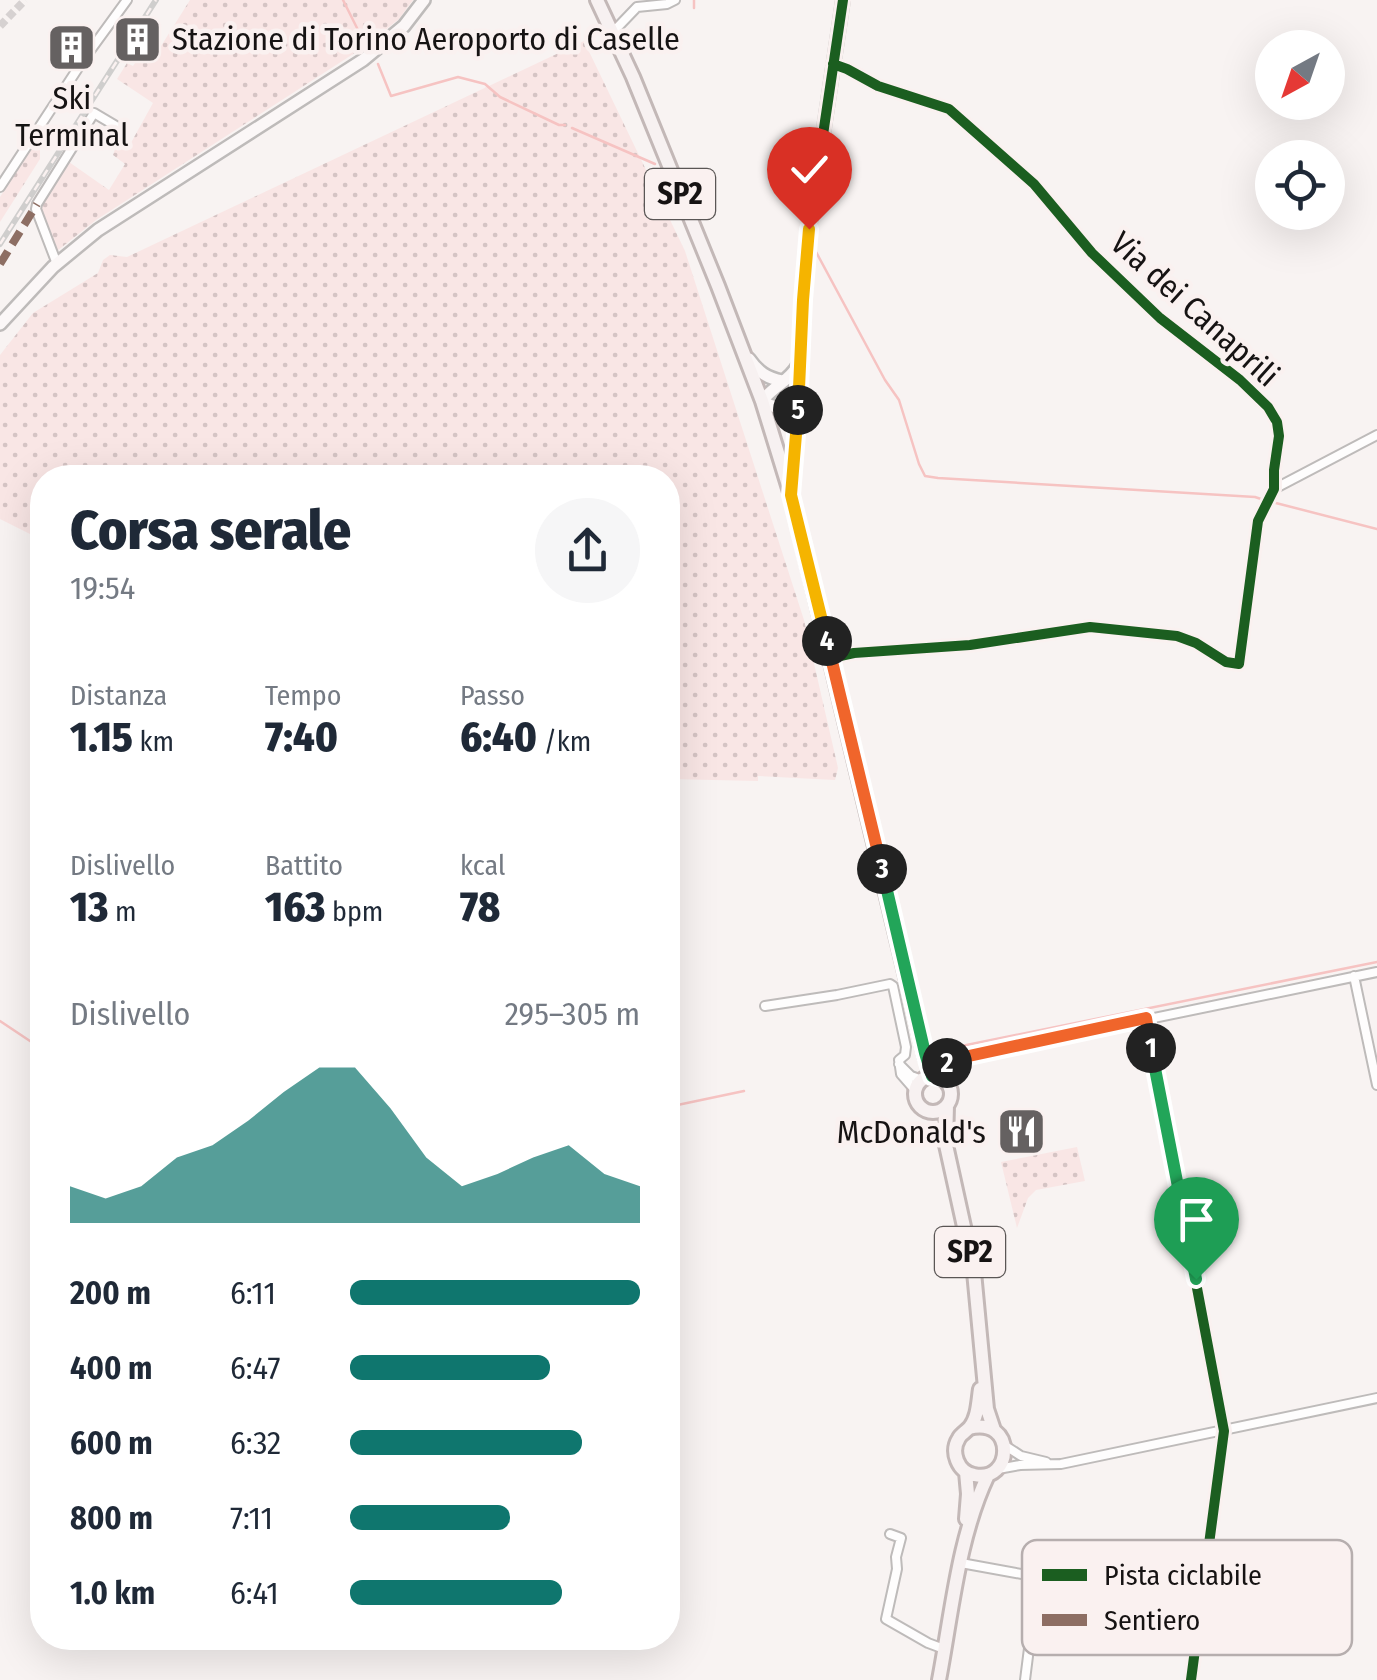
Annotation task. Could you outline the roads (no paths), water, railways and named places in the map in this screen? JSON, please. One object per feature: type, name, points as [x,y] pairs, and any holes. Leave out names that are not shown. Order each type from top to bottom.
[{"type":"main road","name":"SP2","points":[[597,1],[633,77],[741,347],[791,495],[926,1056],[926,1080]]},
{"type":"main road","points":[[926,1080],[948,1084],[950,1089],[947,1105],[937,1111],[925,1110],[917,1102],[926,1080]]},
{"type":"main road","name":"SP2","points":[[946,1145],[947,1105]]},
{"type":"main road","name":"SP2","points":[[925,1110],[946,1145],[974,1272],[983,1361]]},
{"type":"main road","points":[[970,1428],[977,1411],[983,1361]]},
{"type":"main road","points":[[938,1680],[978,1496],[1005,1454],[987,1409],[983,1361]]},
{"type":"main road","points":[[993,1472],[966,1472],[955,1453],[958,1438],[970,1428],[994,1430]]},
{"type":"main road","points":[[962,1560],[966,1472]]},
{"type":"street","points":[[0,187],[127,0]]},
{"type":"street","points":[[0,324],[57,264],[98,230],[362,60],[404,26],[424,0]]},
{"type":"street","points":[[612,33],[637,7],[676,0]]},
{"type":"street","points":[[791,495],[808,234],[842,0]]},
{"type":"street","name":"Via dei Canaprili","points":[[831,658],[970,645],[1090,627],[1176,636],[1196,643],[1226,662],[1239,664],[1258,521],[1274,490],[1279,436],[1277,422],[1254,392],[1160,318],[1092,253],[1034,184],[950,109],[878,86],[833,64]]},
{"type":"street","points":[[57,264],[37,204],[94,113],[121,128]]},
{"type":"street","points":[[800,390],[786,407],[776,408],[762,401],[794,374],[802,342]]},
{"type":"street","points":[[741,347],[756,370],[782,382]]},
{"type":"street","points":[[1274,490],[1377,435]]},
{"type":"street","points":[[765,1006],[890,984],[906,1047],[899,1064],[912,1076],[926,1080],[955,1059],[1377,972]]},
{"type":"street","points":[[1354,976],[1377,1085]]},
{"type":"street","points":[[1146,1018],[1224,1431],[1210,1540]]},
{"type":"street","points":[[950,1089],[948,1072],[955,1059]]},
{"type":"street","points":[[993,1472],[1020,1465],[1060,1464],[1377,1398]]},
{"type":"street","points":[[1004,1446],[1021,1456],[1060,1464]]},
{"type":"street","points":[[890,1534],[901,1538],[886,1619],[944,1650]]},
{"type":"street","points":[[962,1560],[1022,1573]]},
{"type":"street","points":[[1191,1680],[1194,1655]]},
{"type":"waterway","points":[[343,0],[363,40],[369,41]]},
{"type":"waterway","points":[[694,0],[694,8]]},
{"type":"waterway","points":[[378,64],[391,96],[458,77],[485,84],[500,97],[565,125]]},
{"type":"waterway","points":[[572,128],[655,164]]},
{"type":"waterway","points":[[815,250],[899,400],[925,476],[1264,500]]},
{"type":"waterway","points":[[1272,502],[1377,529]]},
{"type":"waterway","points":[[932,1052],[1377,962]]},
{"type":"waterway","points":[[0,1021],[30,1041]]},
{"type":"waterway","points":[[680,1104],[744,1091]]},
{"type":"tunnel","points":[[0,26],[25,0]]},
{"type":"railway","points":[[0,244],[156,0]]},
{"type":"place","name":"Stazione di Torino Aeroporto di Caselle","points":[[137,39]]},
{"type":"place","name":"Ski Terminal","points":[[72,48]]},
{"type":"place","name":"McDonald's","points":[[1021,1132]]}]
